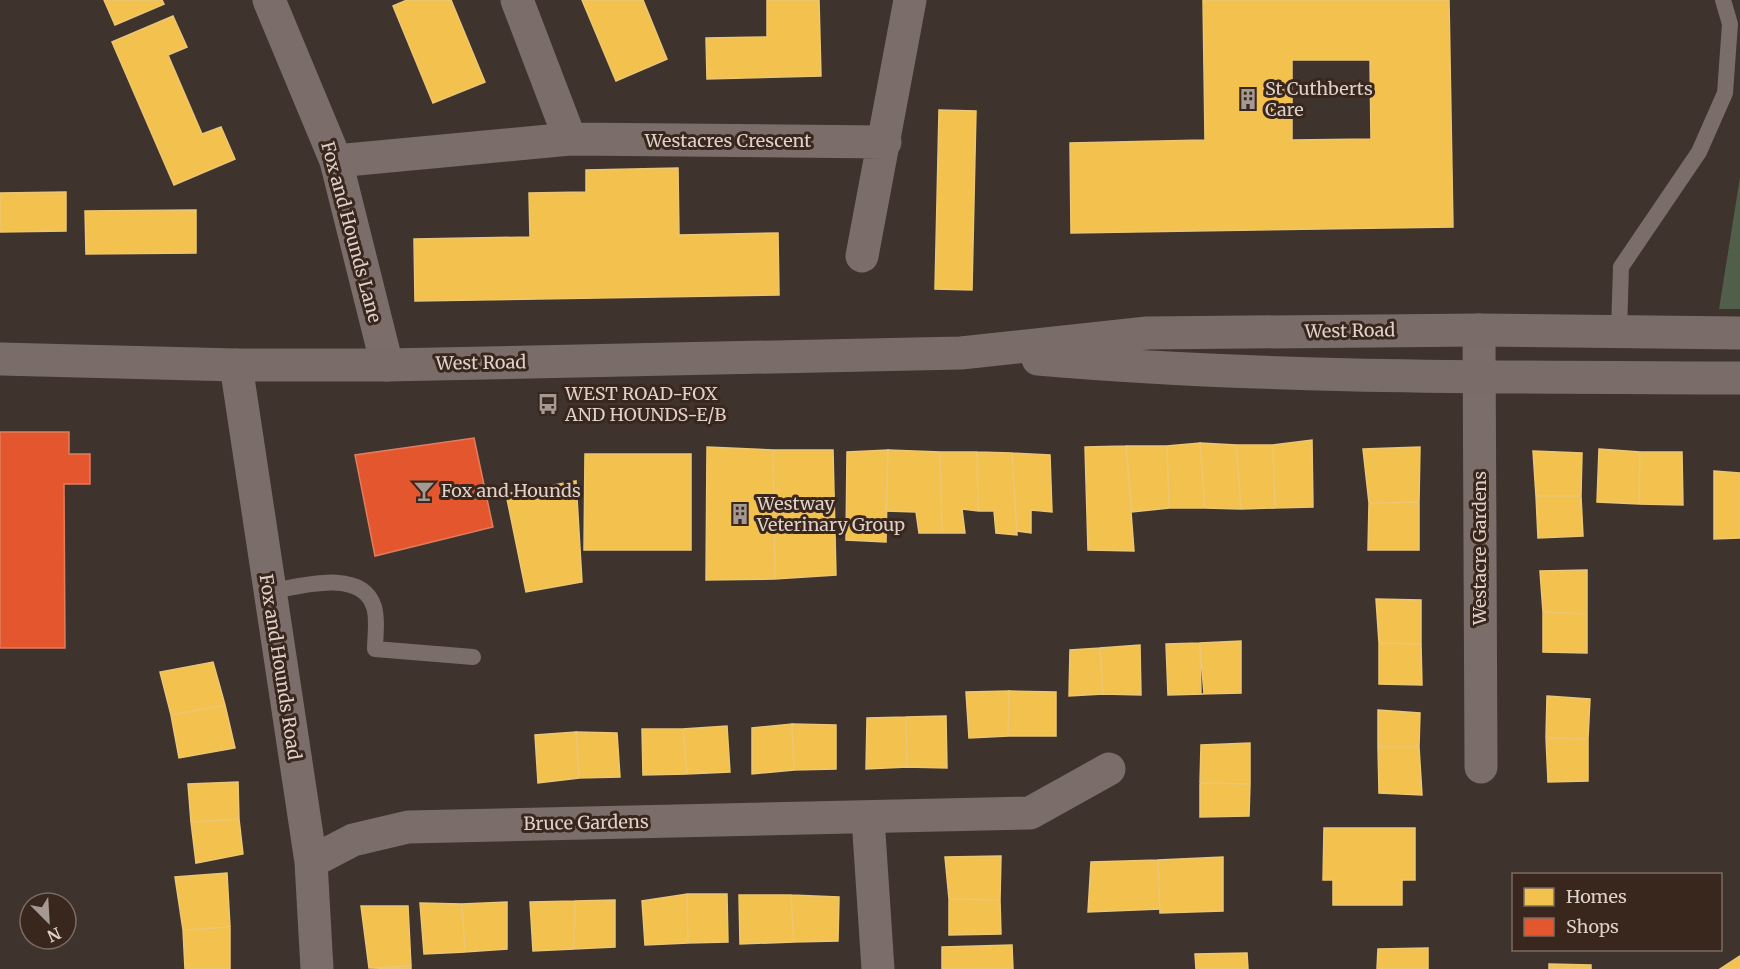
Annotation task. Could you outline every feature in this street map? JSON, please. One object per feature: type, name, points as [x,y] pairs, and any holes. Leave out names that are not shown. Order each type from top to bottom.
[{"type":"main road","name":"West Road","points":[[0,359],[236,365],[387,365],[962,353],[1147,333],[1619,330],[1740,333]]},
{"type":"main road","name":"West Road","points":[[962,353],[1156,369],[1479,377],[1740,378]]},
{"type":"street","name":"Fox and Hounds Lane","points":[[269,0],[336,161],[387,365]]},
{"type":"street","points":[[517,0],[570,139]]},
{"type":"street","points":[[861,256],[885,142],[910,0]]},
{"type":"street","name":"Westacres Crescent","points":[[336,161],[570,139],[885,142]]},
{"type":"street","name":"Westacre Gardens","points":[[1479,330],[1481,767]]},
{"type":"street","name":"Fox and Hounds Road","points":[[236,365],[268,592],[311,862],[317,969]]},
{"type":"street","name":"Bruce Gardens","points":[[311,862],[353,840],[408,827],[1030,813],[1109,768]]},
{"type":"street","points":[[868,818],[878,969]]},
{"type":"lane","points":[[1619,330],[1621,267],[1699,152],[1725,93],[1730,24],[1723,0]]},
{"type":"lane","points":[[268,592],[342,581],[361,588],[374,606],[375,649],[473,657]]},
{"type":"green space","points":[[1740,177],[1740,309],[1719,309]]},
{"type":"building: Homes","points":[[104,0],[162,0],[164,4],[115,25]]},
{"type":"building: Homes","points":[[407,0],[451,0],[485,82],[433,103],[393,6]]},
{"type":"building: Homes","points":[[582,0],[643,0],[667,59],[616,81]]},
{"type":"building: Homes","points":[[767,0],[819,0],[821,76],[707,79],[706,38],[767,37]]},
{"type":"building: Homes","name":"St Cuthberts Care","points":[[1203,0],[1449,0],[1453,227],[1071,233],[1070,143],[1205,140]],"holes":[[[1292,60],[1370,60],[1371,139],[1292,140]]]},
{"type":"building: Homes","points":[[173,16],[187,47],[168,55],[202,134],[221,127],[235,159],[174,185],[112,42]]},
{"type":"building: Homes","points":[[939,110],[976,111],[972,290],[935,289]]},
{"type":"building: Homes","points":[[678,168],[679,235],[778,233],[779,295],[415,301],[414,239],[530,237],[529,193],[586,192],[586,170]]},
{"type":"building: Homes","points":[[66,192],[66,231],[0,232],[0,193]]},
{"type":"building: Homes","points":[[196,210],[196,253],[86,254],[85,211]]},
{"type":"building: Homes","points":[[1312,440],[1313,507],[1275,508],[1273,445]]},
{"type":"building: Homes","points":[[1200,443],[1236,445],[1241,509],[1205,508]]},
{"type":"building: Homes","points":[[1200,443],[1205,508],[1169,508],[1167,446]]},
{"type":"building: Homes","points":[[1236,445],[1273,445],[1275,508],[1241,509]]},
{"type":"building: Homes","points":[[1126,446],[1167,446],[1169,508],[1132,512]]},
{"type":"building: Homes","points":[[1126,446],[1134,551],[1088,550],[1085,447]]},
{"type":"building: Homes","name":"Westway Veterinary Group","points":[[707,447],[773,450],[775,579],[706,580]]},
{"type":"building: Homes","points":[[1420,447],[1419,502],[1369,503],[1363,449]]},
{"type":"building: Homes","points":[[1599,449],[1640,452],[1639,504],[1597,502]]},
{"type":"building: Homes","points":[[773,450],[833,450],[836,575],[775,579]]},
{"type":"building: Homes","points":[[888,450],[886,542],[846,540],[847,452]]},
{"type":"building: Homes","points":[[888,450],[940,452],[942,533],[919,533],[916,512],[886,511]]},
{"type":"building: Homes","points":[[1533,451],[1582,453],[1581,496],[1536,496]]},
{"type":"building: Homes","points":[[940,452],[977,452],[978,511],[962,509],[965,533],[942,533]]},
{"type":"building: Homes","points":[[977,452],[1012,453],[1017,535],[996,533],[994,511],[978,511]]},
{"type":"building: Homes","points":[[1640,452],[1682,452],[1683,505],[1639,504]]},
{"type":"building: Homes","points":[[1012,453],[1050,455],[1052,512],[1031,510],[1031,533],[1017,531]]},
{"type":"building: Homes","points":[[585,454],[691,454],[691,550],[584,550]]},
{"type":"building: Homes","points":[[1714,471],[1740,473],[1740,538],[1714,539]]},
{"type":"building: Homes","points":[[576,481],[582,582],[526,592],[506,494]]},
{"type":"building: Homes","points":[[1536,496],[1581,496],[1583,536],[1538,538]]},
{"type":"building: Homes","points":[[1419,502],[1419,550],[1368,550],[1369,503]]},
{"type":"building: Homes","points":[[1587,570],[1587,614],[1543,612],[1540,571]]},
{"type":"building: Homes","points":[[1376,599],[1421,600],[1421,644],[1379,643]]},
{"type":"building: Homes","points":[[1543,612],[1587,614],[1587,653],[1543,652]]},
{"type":"building: Homes","points":[[1241,641],[1241,693],[1201,694],[1200,643]]},
{"type":"building: Homes","points":[[1200,643],[1204,694],[1168,695],[1166,644]]},
{"type":"building: Homes","points":[[1379,643],[1421,644],[1422,685],[1379,684]]},
{"type":"building: Homes","points":[[1140,645],[1141,695],[1103,694],[1100,648]]},
{"type":"building: Homes","points":[[1100,648],[1103,694],[1069,696],[1070,650]]},
{"type":"building: Homes","points":[[213,662],[225,705],[171,715],[160,672]]},
{"type":"building: Homes","points":[[1009,691],[1056,692],[1056,736],[1008,736]]},
{"type":"building: Homes","points":[[1009,691],[1008,736],[969,738],[966,692]]},
{"type":"building: Homes","points":[[1547,696],[1590,699],[1588,739],[1546,738]]},
{"type":"building: Homes","points":[[225,705],[235,748],[179,758],[171,715]]},
{"type":"building: Homes","points":[[1378,710],[1420,713],[1419,747],[1378,747]]},
{"type":"building: Homes","points":[[946,716],[947,768],[907,767],[906,717]]},
{"type":"building: Homes","points":[[906,717],[907,767],[866,769],[867,718]]},
{"type":"building: Homes","points":[[792,724],[836,725],[836,769],[794,770]]},
{"type":"building: Homes","points":[[792,724],[794,770],[752,774],[752,728]]},
{"type":"building: Homes","points":[[727,726],[730,772],[687,774],[683,729]]},
{"type":"building: Homes","points":[[642,729],[683,729],[687,774],[643,775]]},
{"type":"building: Homes","points":[[576,732],[617,733],[620,777],[579,778]]},
{"type":"building: Homes","points":[[576,732],[579,778],[538,783],[535,735]]},
{"type":"building: Homes","points":[[1546,738],[1588,739],[1588,781],[1548,782]]},
{"type":"building: Homes","points":[[1250,743],[1250,784],[1200,783],[1201,745]]},
{"type":"building: Homes","points":[[1378,747],[1419,747],[1422,795],[1379,793]]},
{"type":"building: Homes","points":[[238,782],[239,819],[191,822],[188,784]]},
{"type":"building: Homes","points":[[1200,783],[1250,784],[1249,816],[1200,817]]},
{"type":"building: Homes","points":[[239,819],[243,854],[196,863],[191,822]]},
{"type":"building: Homes","points":[[1324,828],[1415,828],[1415,880],[1402,880],[1402,905],[1333,905],[1333,880],[1323,880]]},
{"type":"building: Homes","points":[[1001,856],[1000,900],[949,899],[945,857]]},
{"type":"building: Homes","points":[[1223,857],[1223,911],[1160,913],[1158,860]]},
{"type":"building: Homes","points":[[1158,860],[1160,909],[1088,912],[1091,862]]},
{"type":"building: Homes","points":[[227,873],[230,927],[183,930],[175,877]]},
{"type":"building: Homes","points":[[687,894],[727,894],[728,942],[688,943]]},
{"type":"building: Homes","points":[[687,894],[688,943],[645,945],[642,901]]},
{"type":"building: Homes","points":[[739,895],[791,895],[794,942],[740,944]]},
{"type":"building: Homes","points":[[791,895],[839,897],[838,941],[794,942]]},
{"type":"building: Homes","points":[[949,899],[1000,900],[1001,934],[949,935]]},
{"type":"building: Homes","points":[[615,900],[615,947],[574,949],[575,901]]},
{"type":"building: Homes","points":[[575,901],[574,949],[533,951],[530,902]]},
{"type":"building: Homes","points":[[507,902],[507,949],[465,952],[462,904]]},
{"type":"building: Homes","points":[[420,903],[462,904],[465,952],[424,954]]},
{"type":"building: Homes","points":[[361,906],[408,906],[411,966],[369,968]]},
{"type":"building: Homes","points":[[230,927],[230,969],[185,969],[183,930]]},
{"type":"building: Homes","points":[[1012,945],[1013,969],[942,969],[942,947]]},
{"type":"building: Homes","points":[[1428,948],[1428,969],[1377,969],[1378,949]]},
{"type":"building: Homes","points":[[1247,953],[1248,969],[1196,969],[1195,954]]},
{"type":"building: Homes","points":[[1740,956],[1740,969],[1720,969]]},
{"type":"building: Homes","points":[[1549,964],[1591,965],[1591,969],[1549,969]]},
{"type":"building: Homes","points":[[411,966],[411,969],[369,968]]},
{"type":"building: Shops","points":[[0,432],[69,432],[69,454],[90,454],[90,484],[64,484],[65,648],[0,648]]},
{"type":"building: Shops","name":"Fox and Hounds","points":[[474,438],[493,527],[375,556],[355,455]]},
{"type":"place","name":"St Cuthberts Care","points":[[1248,99]]},
{"type":"place","name":"WEST ROAD-FOX AND HOUNDS-E/B","points":[[548,404]]},
{"type":"place","name":"Fox and Hounds","points":[[424,491]]},
{"type":"place","name":"Westway Veterinary Group","points":[[740,514]]}]
